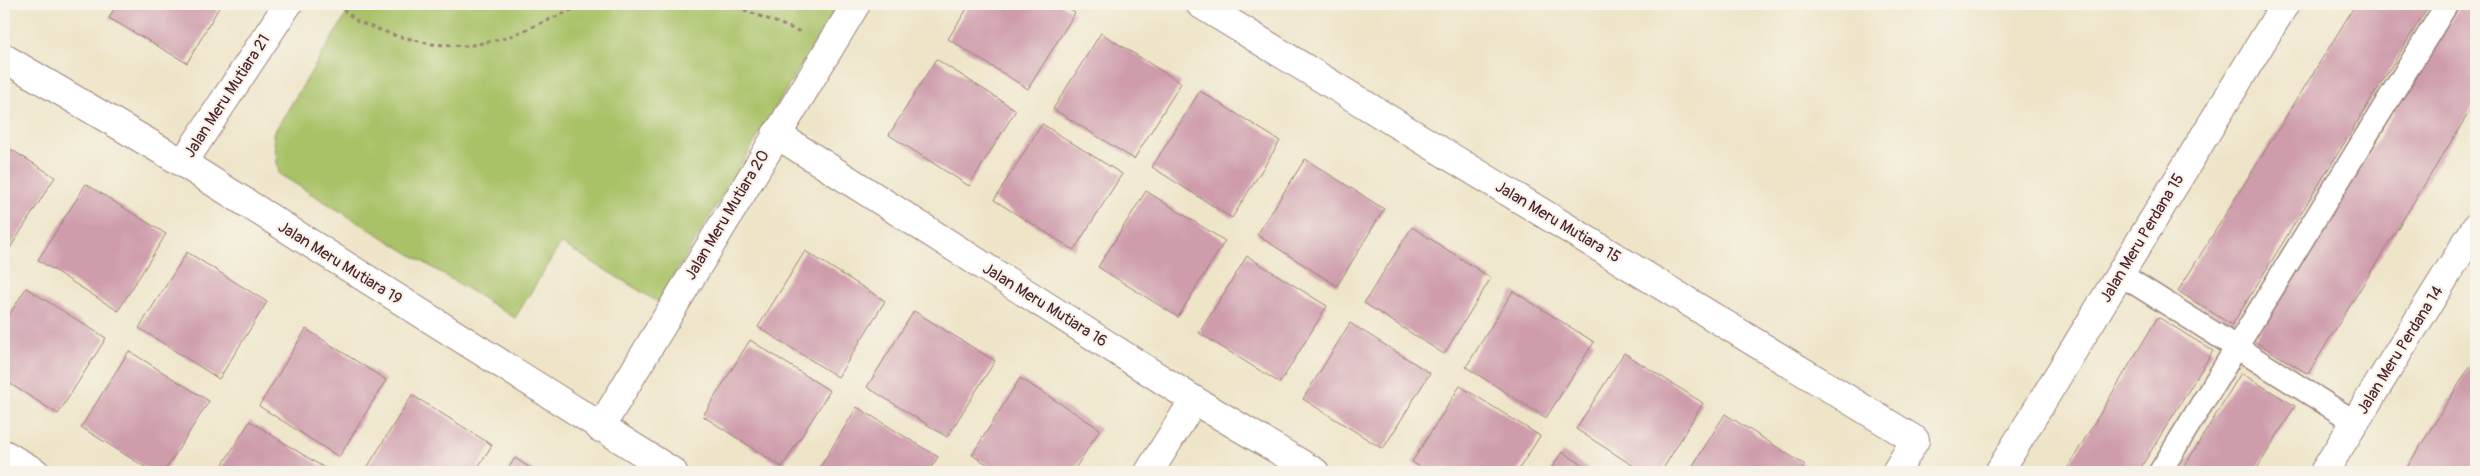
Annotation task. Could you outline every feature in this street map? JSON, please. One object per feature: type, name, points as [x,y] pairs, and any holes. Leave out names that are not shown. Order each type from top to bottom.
[{"type":"street","name":"Jalan Meru Mutiara 21","points":[[183,163],[288,4]]},
{"type":"street","name":"Jalan Meru Mutiara 20","points":[[600,428],[856,4]]},
{"type":"street","name":"Jalan Meru Mutiara 15","points":[[1200,4],[1915,440],[1896,472]]},
{"type":"street","name":"Jalan Meru Perdana 15","points":[[1999,472],[2285,4]]},
{"type":"street","name":"Jalan Meru Mutiara 19","points":[[4,58],[183,163],[600,428],[673,472]]},
{"type":"street","name":"Jalan Meru Mutiara 16","points":[[776,134],[1194,400],[1315,472]]},
{"type":"street","name":"Jalan Meru Perdana 14","points":[[2324,472],[2476,227]]},
{"type":"street","points":[[1149,472],[1194,400]]},
{"type":"street","points":[[4,454],[34,472]]},
{"type":"lane","points":[[2160,472],[2447,4]]},
{"type":"lane","points":[[2120,274],[2355,422]]},
{"type":"path","points":[[338,4],[358,22],[394,35],[431,44],[468,46],[506,38],[586,4]]},
{"type":"path","points":[[729,4],[832,44]]},
{"type":"green space","points":[[353,4],[838,4],[658,302],[561,243],[515,318],[279,174],[273,134]]},
{"type":"building","points":[[117,4],[221,4],[187,63],[109,18]]},
{"type":"building","points":[[970,4],[1060,4],[1075,13],[1028,89],[948,39]]},
{"type":"building","points":[[2356,4],[2430,4],[2232,325],[2178,291]]},
{"type":"building","points":[[2461,4],[2476,4],[2476,101],[2308,374],[2254,341]]},
{"type":"building","points":[[1101,33],[1181,83],[1134,159],[1053,109]]},
{"type":"building","points":[[936,59],[1016,110],[969,186],[889,135]]},
{"type":"building","points":[[1200,91],[1280,141],[1232,218],[1152,167]]},
{"type":"building","points":[[1042,124],[1122,174],[1074,250],[994,200]]},
{"type":"building","points":[[4,145],[55,177],[7,253],[4,251]]},
{"type":"building","points":[[1305,159],[1384,209],[1337,286],[1257,235]]},
{"type":"building","points":[[86,184],[166,234],[118,311],[38,260]]},
{"type":"building","points":[[1146,191],[1225,241],[1178,317],[1098,267]]},
{"type":"building","points":[[1412,227],[1491,278],[1444,354],[1364,303]]},
{"type":"building","points":[[805,251],[885,301],[838,377],[758,327]]},
{"type":"building","points":[[187,252],[267,302],[219,379],[139,328]]},
{"type":"building","points":[[1247,256],[1327,306],[1280,383],[1199,333]]},
{"type":"building","points":[[26,288],[106,338],[58,414],[4,380],[4,323]]},
{"type":"building","points":[[1513,291],[1594,342],[1546,418],[1466,367]]},
{"type":"building","points":[[914,311],[995,361],[947,437],[867,387]]},
{"type":"building","points":[[2158,317],[2213,351],[2138,472],[2065,472]]},
{"type":"building","points":[[1350,323],[1430,373],[1383,449],[1303,399]]},
{"type":"building","points":[[306,329],[386,380],[339,457],[259,406]]},
{"type":"building","points":[[750,340],[830,391],[782,467],[703,416]]},
{"type":"building","points":[[129,351],[209,401],[164,472],[153,472],[81,427]]},
{"type":"building","points":[[1624,353],[1703,403],[1661,472],[1643,472],[1576,429]]},
{"type":"building","points":[[2476,357],[2476,472],[2404,472],[2462,379]]},
{"type":"building","points":[[2241,373],[2295,406],[2255,472],[2181,472]]},
{"type":"building","points":[[1020,378],[1100,429],[1073,472],[1000,472],[972,455]]},
{"type":"building","points":[[1460,386],[1540,436],[1517,472],[1428,472],[1412,462]]},
{"type":"building","points":[[412,395],[492,445],[475,472],[365,471]]},
{"type":"building","points":[[857,407],[938,457],[928,472],[817,472]]},
{"type":"building","points":[[1725,414],[1805,465],[1800,472],[1689,472]]},
{"type":"building","points":[[250,421],[289,446],[331,472],[218,472]]},
{"type":"building","points":[[1562,452],[1595,472],[1549,472]]},
{"type":"building","points":[[515,458],[536,472],[506,472]]}]
